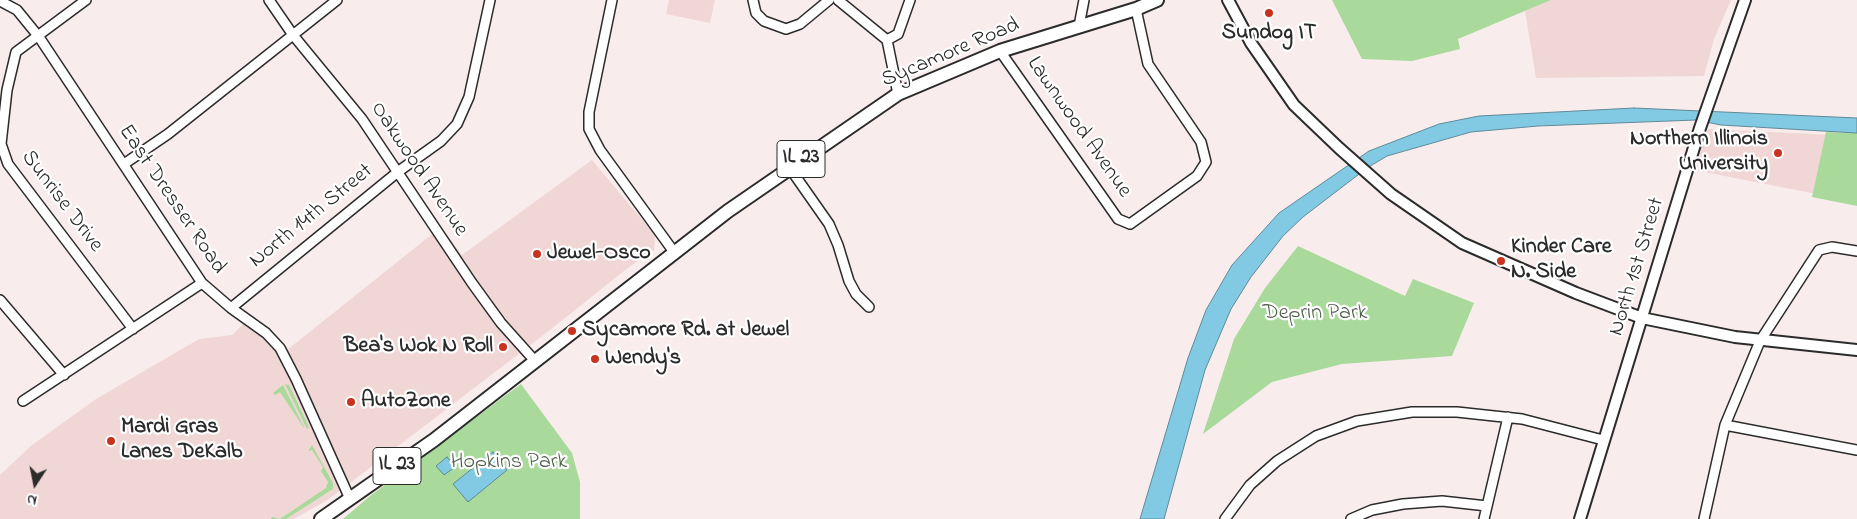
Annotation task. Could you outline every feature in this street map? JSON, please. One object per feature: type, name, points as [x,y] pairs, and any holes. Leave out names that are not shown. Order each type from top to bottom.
[{"type":"main road","name":"Sycamore Road","points":[[321,519],[472,410],[674,252],[789,167],[898,94],[1000,50],[1136,9],[1157,0]]},
{"type":"street","name":"Sunrise Drive","points":[[86,0],[16,52],[4,89],[0,138],[4,156],[133,328]]},
{"type":"street","name":"Oakwood Avenue","points":[[269,0],[293,35],[362,119],[399,171],[472,283],[507,330],[534,361]]},
{"type":"street","points":[[124,164],[168,134],[337,0]]},
{"type":"street","name":"North 14th Street","points":[[231,308],[399,171],[441,141],[462,117],[469,97],[490,0]]},
{"type":"street","points":[[612,0],[588,112],[589,129],[600,150],[674,252]]},
{"type":"street","points":[[753,0],[756,13],[764,21],[786,29],[800,24],[829,0]]},
{"type":"street","points":[[838,0],[887,40],[898,94]]},
{"type":"street","points":[[887,40],[898,34],[910,0]]},
{"type":"street","points":[[1079,26],[1084,0]]},
{"type":"street","points":[[1228,0],[1251,43],[1283,91],[1339,148],[1414,212],[1462,243],[1568,289],[1642,318],[1705,332],[1760,341],[1820,345],[1857,350]]},
{"type":"street","name":"North 1st Street","points":[[1580,519],[1710,100],[1745,0]]},
{"type":"street","name":"East Dresser Road","points":[[0,1],[17,10],[38,37],[202,283],[231,308],[266,333],[280,348],[350,499]]},
{"type":"street","name":"Lawnwood Avenue","points":[[1000,50],[1118,219],[1130,224],[1198,176],[1206,162],[1197,135],[1148,64],[1136,9]]},
{"type":"street","points":[[789,167],[829,224],[838,245],[849,281],[856,294],[869,307]]},
{"type":"street","points":[[1704,519],[1725,425],[1760,341],[1818,250],[1832,247],[1857,251]]},
{"type":"street","points":[[23,401],[202,283]]},
{"type":"street","points":[[0,300],[64,374]]},
{"type":"street","points":[[1225,519],[1250,485],[1277,461],[1302,444],[1344,425],[1382,416],[1434,411],[1508,417],[1549,425],[1603,440]]},
{"type":"street","points":[[1484,519],[1508,417]]},
{"type":"street","points":[[1725,425],[1857,450]]},
{"type":"street","points":[[1351,519],[1372,510],[1403,504],[1442,501],[1487,506]]},
{"type":"shaded area","points":[[669,0],[715,0],[710,23],[666,14]]},
{"type":"shaded area","points":[[1551,0],[1731,0],[1714,39],[1704,76],[1536,78],[1525,11]]},
{"type":"shaded area","name":"Northern Illinois University","points":[[1708,129],[1857,136],[1857,202],[1694,170]]},
{"type":"shaded area","points":[[592,160],[655,235],[654,250],[629,267],[550,330],[329,499],[294,519],[0,519],[0,475],[32,445],[96,399],[199,339],[232,335],[250,317],[271,331],[287,350],[441,227],[462,255]]},
{"type":"green space","points":[[1332,0],[1551,0],[1458,39],[1460,49],[1412,61],[1362,59]]},
{"type":"green space","points":[[1826,132],[1857,133],[1857,206],[1812,197]]},
{"type":"green space","name":"Deprin Park","points":[[1298,246],[1405,296],[1413,279],[1474,303],[1452,356],[1342,364],[1272,382],[1203,434],[1234,339],[1265,288]]},
{"type":"green space","points":[[285,384],[289,385],[309,427],[307,429]]},
{"type":"green space","name":"Hopkins Park","points":[[521,384],[572,453],[580,482],[580,519],[343,519],[370,496]]},
{"type":"green space","points":[[283,385],[304,428],[280,392],[275,395],[273,393]]},
{"type":"green space","points":[[312,445],[333,483],[333,489],[286,519],[280,519],[326,488],[328,482],[321,471],[323,467],[312,450],[308,451]]},
{"type":"water","points":[[1634,108],[1857,118],[1857,133],[1721,125],[1696,120],[1538,126],[1471,132],[1387,156],[1367,168],[1303,217],[1283,236],[1251,277],[1231,309],[1205,370],[1164,519],[1140,519],[1188,358],[1206,310],[1232,265],[1279,213],[1369,151],[1439,124],[1479,116]]},
{"type":"water","points":[[493,452],[507,470],[468,502],[453,484]]},
{"type":"water","points":[[447,457],[455,467],[444,475],[436,466]]},
{"type":"place","name":"Sundog IT","points":[[1269,13]]},
{"type":"place","name":"Northern Illinois University","points":[[1778,153]]},
{"type":"place","name":"Jewel-Osco","points":[[537,254]]},
{"type":"place","name":"Kinder Care N. Side","points":[[1501,261]]},
{"type":"place","name":"Sycamore Rd. at Jewel","points":[[572,331]]},
{"type":"place","name":"Bea's Wok N Roll","points":[[503,347]]},
{"type":"place","name":"Wendy's","points":[[595,359]]},
{"type":"place","name":"AutoZone","points":[[351,402]]},
{"type":"place","name":"Mardi Gras Lanes DeKalb","points":[[111,441]]}]
